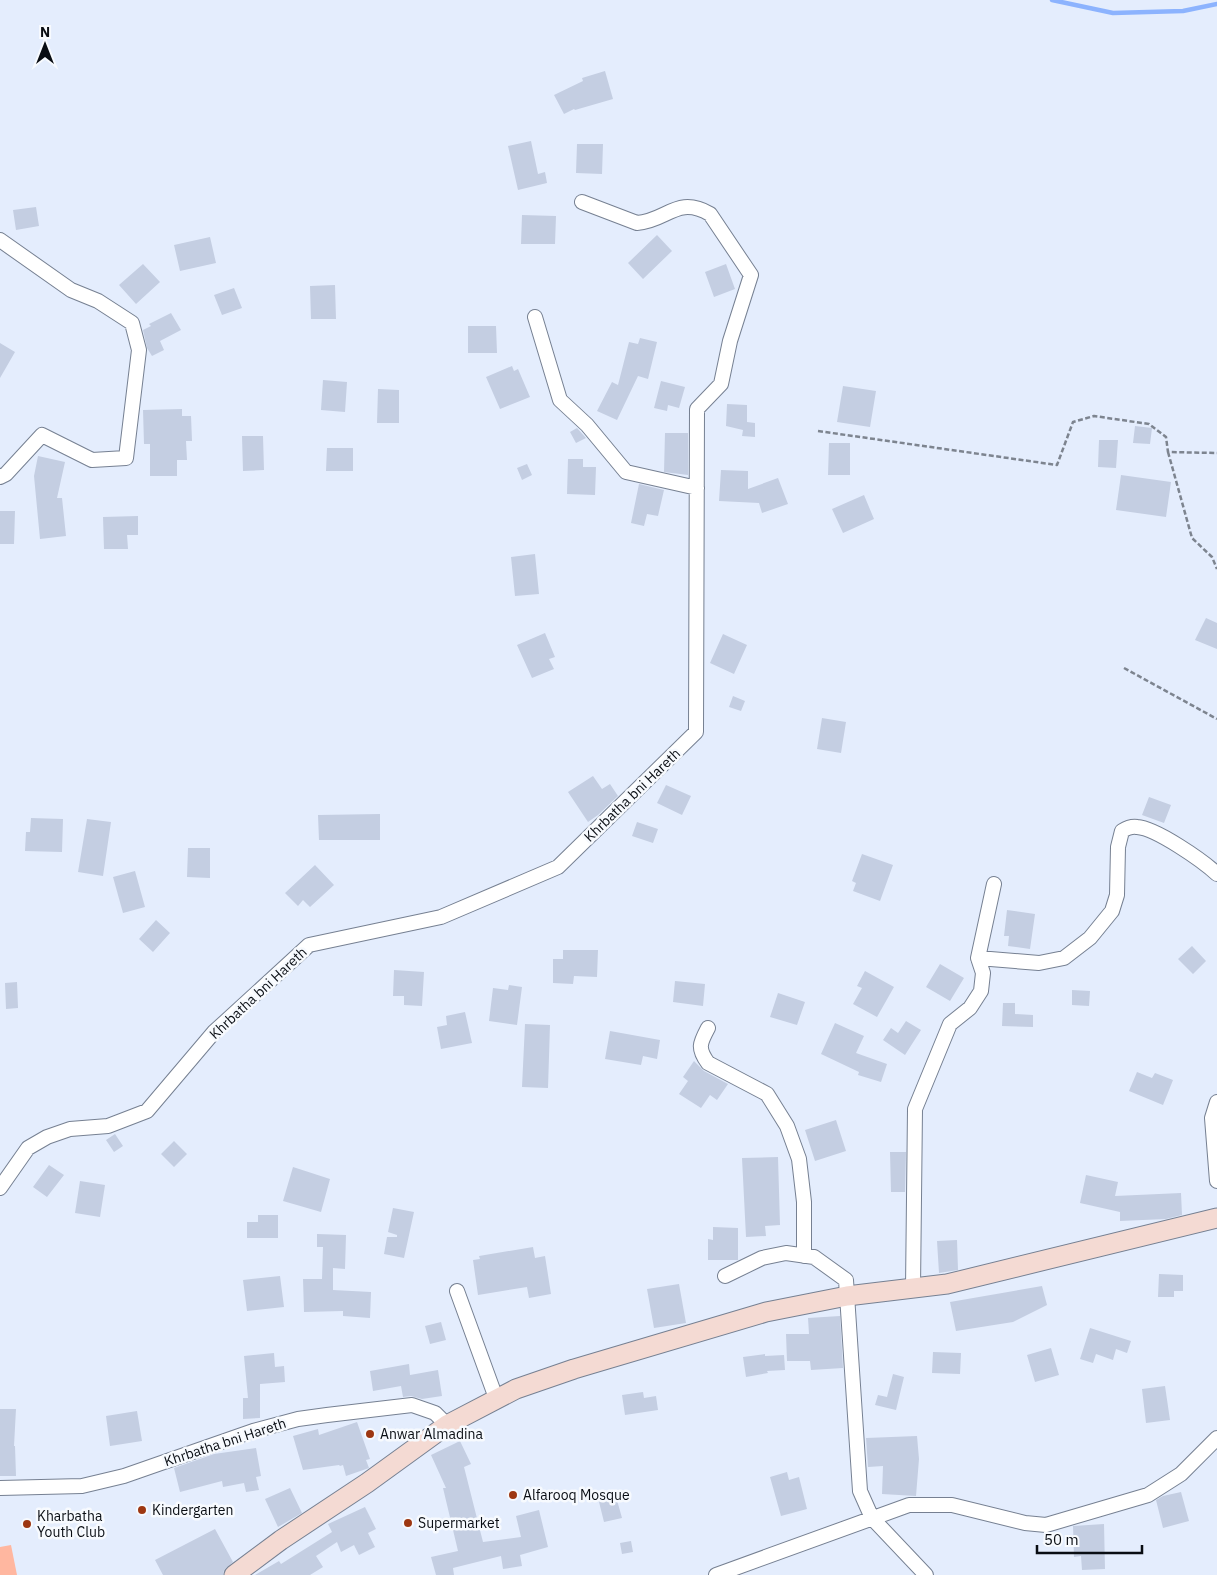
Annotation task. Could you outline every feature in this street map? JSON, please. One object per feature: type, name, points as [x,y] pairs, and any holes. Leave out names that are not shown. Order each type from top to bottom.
[{"type":"street","name":"Khrbatha bni Hareth","points":[[0,1188],[28,1148],[47,1137],[70,1130],[108,1126],[147,1111],[214,1032],[309,945],[440,917],[558,867],[696,732],[697,408],[721,384],[730,341],[751,275],[710,214],[699,208],[688,206],[672,210],[645,223],[637,223],[582,202]]},
{"type":"street","points":[[0,240],[71,290],[98,301],[132,323],[139,350],[126,458],[92,460],[42,435],[6,474],[0,477]]},
{"type":"street","points":[[535,317],[560,400],[587,425],[626,472],[696,488]]},
{"type":"street","points":[[978,958],[1039,963],[1064,958],[1090,938],[1112,911],[1117,895],[1118,847],[1122,831],[1128,827],[1138,826],[1157,834],[1206,864],[1217,874]]},
{"type":"street","points":[[913,1288],[915,1108],[950,1024],[970,1008],[981,991],[983,973],[978,958],[994,884]]},
{"type":"street","points":[[708,1028],[700,1043],[702,1054],[708,1063],[766,1094],[787,1126],[800,1159],[804,1202],[804,1256]]},
{"type":"street","points":[[1217,1102],[1212,1118],[1217,1181]]},
{"type":"street","points":[[234,1575],[281,1540],[367,1483],[446,1425],[516,1389],[574,1369],[766,1312],[847,1296],[947,1284],[1217,1218]]},
{"type":"street","points":[[725,1276],[762,1258],[786,1253],[814,1257],[846,1280],[860,1491],[872,1518],[926,1575]]},
{"type":"street","points":[[457,1291],[496,1398]]},
{"type":"street","name":"Khrbatha bni Hareth","points":[[0,1488],[82,1486],[124,1476],[252,1431],[298,1419],[412,1405],[435,1413],[446,1425]]},
{"type":"street","points":[[716,1575],[909,1505],[952,1505],[1025,1523],[1046,1525],[1148,1496],[1181,1474],[1217,1438]]},
{"type":"path","points":[[818,431],[1057,465],[1073,422],[1094,416],[1150,424],[1166,437],[1168,452],[1192,538],[1212,557],[1217,569]]},
{"type":"path","points":[[1168,452],[1217,453]]},
{"type":"path","points":[[1124,668],[1217,719]]},
{"type":"shaded area","points":[[11,1545],[17,1575],[0,1575],[0,1547]]},
{"type":"building","points":[[605,71],[613,99],[574,109],[564,114],[554,95],[583,81],[582,78]]},
{"type":"building","points":[[531,141],[538,174],[545,172],[547,183],[518,190],[508,146]]},
{"type":"building","points":[[577,144],[603,144],[602,174],[576,173]]},
{"type":"building","points":[[36,207],[39,226],[16,230],[13,210]]},
{"type":"building","points":[[522,215],[556,216],[555,244],[521,244]]},
{"type":"building","points":[[657,235],[672,251],[643,279],[628,263]]},
{"type":"building","points":[[210,237],[216,263],[180,271],[174,245]]},
{"type":"building","points":[[143,264],[160,282],[136,304],[119,285]]},
{"type":"building","points":[[726,264],[735,289],[714,297],[705,272]]},
{"type":"building","points":[[335,285],[336,319],[311,319],[310,286]]},
{"type":"building","points":[[234,288],[242,308],[222,315],[214,295]]},
{"type":"building","points":[[171,313],[181,330],[160,341],[164,350],[152,356],[147,348],[143,330],[151,326],[149,324]]},
{"type":"building","points":[[468,326],[496,326],[497,353],[468,353]]},
{"type":"building","points":[[640,338],[657,342],[648,379],[638,376],[617,420],[597,411],[612,382],[618,385],[629,342],[638,344]]},
{"type":"building","points":[[0,343],[15,352],[0,378]]},
{"type":"building","points":[[512,366],[514,371],[518,369],[530,397],[500,409],[486,377]]},
{"type":"building","points":[[323,380],[347,382],[345,412],[321,410]]},
{"type":"building","points":[[661,381],[685,387],[679,408],[668,405],[667,411],[654,408]]},
{"type":"building","points":[[843,386],[876,391],[870,427],[837,422]]},
{"type":"building","points":[[378,389],[399,390],[399,423],[377,423]]},
{"type":"building","points":[[727,404],[747,405],[747,422],[755,423],[755,437],[742,436],[743,430],[726,426]]},
{"type":"building","points":[[182,409],[182,416],[191,416],[192,441],[186,441],[187,460],[177,460],[177,476],[150,476],[150,444],[144,444],[143,410]]},
{"type":"building","points":[[1135,426],[1152,428],[1150,444],[1133,443]]},
{"type":"building","points":[[577,428],[586,438],[576,443],[570,432]]},
{"type":"building","points":[[665,433],[688,433],[688,475],[664,472]]},
{"type":"building","points":[[242,436],[263,436],[264,470],[243,471]]},
{"type":"building","points":[[1099,440],[1118,440],[1116,468],[1098,467]]},
{"type":"building","points":[[829,443],[850,443],[850,475],[828,475]]},
{"type":"building","points":[[327,448],[353,448],[353,471],[326,471]]},
{"type":"building","points":[[38,456],[65,462],[57,498],[62,498],[66,536],[40,539],[34,476]]},
{"type":"building","points":[[568,459],[583,459],[583,467],[596,467],[595,495],[567,494]]},
{"type":"building","points":[[527,464],[532,475],[522,480],[517,468]]},
{"type":"building","points":[[721,470],[748,471],[748,489],[778,478],[788,504],[762,513],[759,503],[719,501]]},
{"type":"building","points":[[1121,475],[1171,482],[1166,517],[1116,510]]},
{"type":"building","points":[[639,484],[664,490],[658,516],[647,514],[644,526],[631,523]]},
{"type":"building","points":[[864,495],[874,519],[843,533],[832,509]]},
{"type":"building","points":[[0,511],[15,511],[14,544],[0,544]]},
{"type":"building","points":[[138,516],[138,535],[127,535],[128,549],[104,549],[103,517]]},
{"type":"building","points":[[535,554],[539,594],[515,596],[511,557]]},
{"type":"building","points":[[1206,618],[1217,623],[1217,649],[1195,640]]},
{"type":"building","points":[[545,633],[555,657],[549,659],[554,669],[532,678],[517,645]]},
{"type":"building","points":[[723,634],[747,645],[734,674],[710,663]]},
{"type":"building","points":[[733,696],[745,701],[741,711],[729,707]]},
{"type":"building","points":[[822,718],[846,722],[841,753],[817,749]]},
{"type":"building","points":[[593,776],[602,789],[610,784],[618,796],[588,822],[568,792]]},
{"type":"building","points":[[666,785],[691,796],[682,815],[657,803]]},
{"type":"building","points":[[1149,797],[1171,805],[1164,823],[1142,815]]},
{"type":"building","points":[[380,814],[380,840],[319,840],[318,815]]},
{"type":"building","points":[[31,818],[63,819],[62,852],[25,851],[26,832],[30,832]]},
{"type":"building","points":[[87,819],[111,822],[103,876],[78,872]]},
{"type":"building","points":[[637,822],[658,829],[653,843],[632,836]]},
{"type":"building","points":[[188,848],[210,848],[210,878],[187,877]]},
{"type":"building","points":[[862,854],[893,865],[880,901],[853,891],[856,883],[852,881]]},
{"type":"building","points":[[315,865],[334,885],[310,907],[303,900],[298,906],[285,893]]},
{"type":"building","points":[[135,871],[145,907],[123,913],[113,877]]},
{"type":"building","points":[[1007,910],[1035,914],[1030,949],[1008,946],[1009,936],[1004,936]]},
{"type":"building","points":[[156,920],[170,933],[153,952],[139,939]]},
{"type":"building","points":[[1192,946],[1206,961],[1193,974],[1178,959]]},
{"type":"building","points":[[563,950],[598,950],[597,977],[574,976],[573,984],[553,983],[553,959],[563,959]]},
{"type":"building","points":[[940,964],[964,978],[950,1001],[926,987]]},
{"type":"building","points":[[394,970],[424,972],[422,1006],[404,1005],[404,996],[393,996]]},
{"type":"building","points":[[865,971],[894,987],[877,1017],[853,1004],[862,988],[857,986]]},
{"type":"building","points":[[675,981],[705,984],[703,1006],[673,1002]]},
{"type":"building","points":[[17,982],[18,1008],[6,1009],[5,983]]},
{"type":"building","points":[[509,985],[522,987],[517,1025],[489,1021],[493,988],[508,990]]},
{"type":"building","points":[[1072,990],[1090,991],[1089,1006],[1072,1005]]},
{"type":"building","points":[[778,993],[805,1002],[797,1025],[770,1017]]},
{"type":"building","points":[[1003,1003],[1015,1003],[1015,1014],[1033,1015],[1033,1027],[1002,1026]]},
{"type":"building","points":[[465,1012],[472,1043],[441,1049],[437,1027],[447,1025],[446,1016]]},
{"type":"building","points":[[906,1021],[921,1030],[905,1055],[883,1040],[891,1028],[898,1033]]},
{"type":"building","points":[[835,1023],[864,1036],[856,1053],[887,1064],[881,1082],[858,1075],[859,1072],[821,1054]]},
{"type":"building","points":[[525,1024],[550,1025],[548,1088],[522,1087]]},
{"type":"building","points":[[610,1031],[660,1040],[657,1059],[643,1056],[641,1065],[605,1059]]},
{"type":"building","points":[[694,1061],[704,1071],[728,1084],[717,1100],[710,1095],[701,1108],[679,1094],[688,1081],[683,1077]]},
{"type":"building","points":[[1137,1072],[1152,1078],[1155,1073],[1173,1080],[1163,1105],[1129,1091]]},
{"type":"building","points":[[836,1120],[846,1151],[815,1161],[805,1130]]},
{"type":"building","points":[[115,1134],[123,1146],[114,1152],[106,1140]]},
{"type":"building","points":[[174,1141],[187,1154],[174,1167],[161,1154]]},
{"type":"building","points":[[890,1152],[906,1152],[905,1192],[891,1192]]},
{"type":"building","points":[[778,1157],[780,1225],[765,1226],[766,1236],[746,1237],[742,1158]]},
{"type":"building","points":[[49,1165],[64,1175],[47,1197],[33,1187]]},
{"type":"building","points":[[293,1167],[330,1179],[321,1212],[283,1201]]},
{"type":"building","points":[[1086,1175],[1118,1182],[1115,1196],[1181,1193],[1182,1215],[1166,1219],[1120,1221],[1120,1212],[1080,1203]]},
{"type":"building","points":[[80,1181],[105,1185],[100,1217],[75,1213]]},
{"type":"building","points":[[393,1208],[414,1212],[404,1258],[384,1254],[387,1237],[397,1237],[397,1235],[388,1232]]},
{"type":"building","points":[[258,1215],[278,1215],[278,1238],[247,1238],[247,1222],[258,1222]]},
{"type":"building","points":[[713,1227],[738,1228],[738,1260],[708,1260],[708,1239],[713,1240]]},
{"type":"building","points":[[317,1234],[346,1235],[345,1269],[333,1268],[333,1290],[371,1292],[370,1318],[343,1316],[343,1311],[304,1312],[303,1279],[322,1279],[323,1247],[317,1247]]},
{"type":"building","points":[[957,1240],[958,1270],[939,1273],[937,1241]]},
{"type":"building","points":[[533,1247],[535,1258],[545,1256],[551,1294],[529,1298],[527,1287],[478,1295],[473,1260],[480,1259],[479,1256]]},
{"type":"building","points":[[1159,1274],[1183,1275],[1183,1291],[1174,1291],[1174,1297],[1158,1297]]},
{"type":"building","points":[[280,1276],[284,1307],[247,1311],[243,1280]]},
{"type":"building","points":[[679,1284],[686,1323],[654,1328],[647,1289]]},
{"type":"building","points":[[1042,1286],[1047,1305],[1013,1322],[956,1331],[950,1302]]},
{"type":"building","points":[[840,1316],[843,1368],[811,1370],[810,1361],[787,1361],[786,1334],[809,1334],[808,1318]]},
{"type":"building","points":[[441,1322],[446,1340],[430,1344],[425,1326]]},
{"type":"building","points":[[1090,1328],[1131,1341],[1127,1353],[1116,1349],[1113,1360],[1096,1354],[1093,1363],[1080,1359]]},
{"type":"building","points":[[1051,1348],[1059,1375],[1035,1382],[1027,1355]]},
{"type":"building","points":[[933,1352],[961,1353],[960,1374],[932,1373]]},
{"type":"building","points":[[274,1353],[275,1367],[284,1366],[285,1382],[260,1384],[260,1418],[243,1419],[243,1398],[248,1398],[244,1356]]},
{"type":"building","points":[[765,1354],[765,1356],[784,1355],[785,1370],[767,1371],[768,1373],[746,1377],[743,1357]]},
{"type":"building","points":[[409,1364],[410,1375],[438,1370],[442,1396],[422,1399],[411,1396],[403,1397],[401,1386],[373,1391],[370,1371]]},
{"type":"building","points":[[893,1374],[904,1377],[896,1410],[875,1405],[878,1395],[887,1397]]},
{"type":"building","points":[[1165,1386],[1170,1420],[1146,1423],[1142,1389]]},
{"type":"building","points":[[643,1392],[644,1398],[656,1396],[658,1410],[625,1415],[622,1395]]},
{"type":"building","points":[[0,1409],[16,1409],[14,1446],[16,1476],[0,1476]]},
{"type":"building","points":[[137,1411],[142,1441],[110,1446],[106,1416]]},
{"type":"building","points":[[357,1422],[370,1459],[366,1460],[369,1468],[346,1476],[343,1465],[303,1470],[293,1436],[318,1429],[319,1435]]},
{"type":"building","points":[[917,1436],[919,1459],[916,1496],[882,1494],[883,1466],[868,1467],[866,1438]]},
{"type":"building","points":[[460,1441],[471,1464],[464,1467],[483,1542],[521,1537],[516,1516],[539,1510],[548,1547],[520,1555],[522,1566],[503,1569],[501,1556],[453,1568],[454,1575],[436,1575],[431,1557],[458,1551],[443,1488],[446,1488],[431,1455]]},
{"type":"building","points":[[256,1448],[261,1476],[256,1477],[259,1490],[246,1492],[244,1483],[223,1487],[222,1481],[180,1492],[174,1468],[214,1454]]},
{"type":"building","points":[[787,1472],[789,1480],[799,1477],[807,1509],[781,1516],[770,1477]]},
{"type":"building","points":[[290,1488],[302,1513],[278,1527],[265,1499]]},
{"type":"building","points":[[1181,1492],[1189,1521],[1163,1528],[1156,1500],[1163,1496]]},
{"type":"building","points":[[615,1493],[622,1518],[604,1522],[598,1498]]},
{"type":"building","points":[[365,1507],[376,1529],[368,1533],[375,1547],[359,1555],[354,1545],[341,1552],[337,1542],[316,1556],[323,1567],[310,1575],[255,1575],[279,1561],[281,1564],[332,1532],[328,1524]]},
{"type":"building","points":[[1104,1524],[1105,1569],[1082,1570],[1081,1556],[1074,1557],[1073,1526]]},
{"type":"building","points":[[215,1529],[233,1562],[224,1570],[223,1575],[163,1575],[155,1560]]},
{"type":"building","points":[[631,1541],[633,1552],[622,1554],[620,1543]]},
{"type":"waterway","points":[[1052,0],[1113,13],[1183,11],[1217,4]]},
{"type":"place","name":"Anwar Almadina","points":[[370,1434]]},
{"type":"place","name":"Alfarooq Mosque","points":[[513,1495]]},
{"type":"place","name":"Kindergarten","points":[[142,1510]]},
{"type":"place","name":"Supermarket","points":[[408,1523]]},
{"type":"place","name":"Kharbatha Youth Club","points":[[27,1524]]}]
